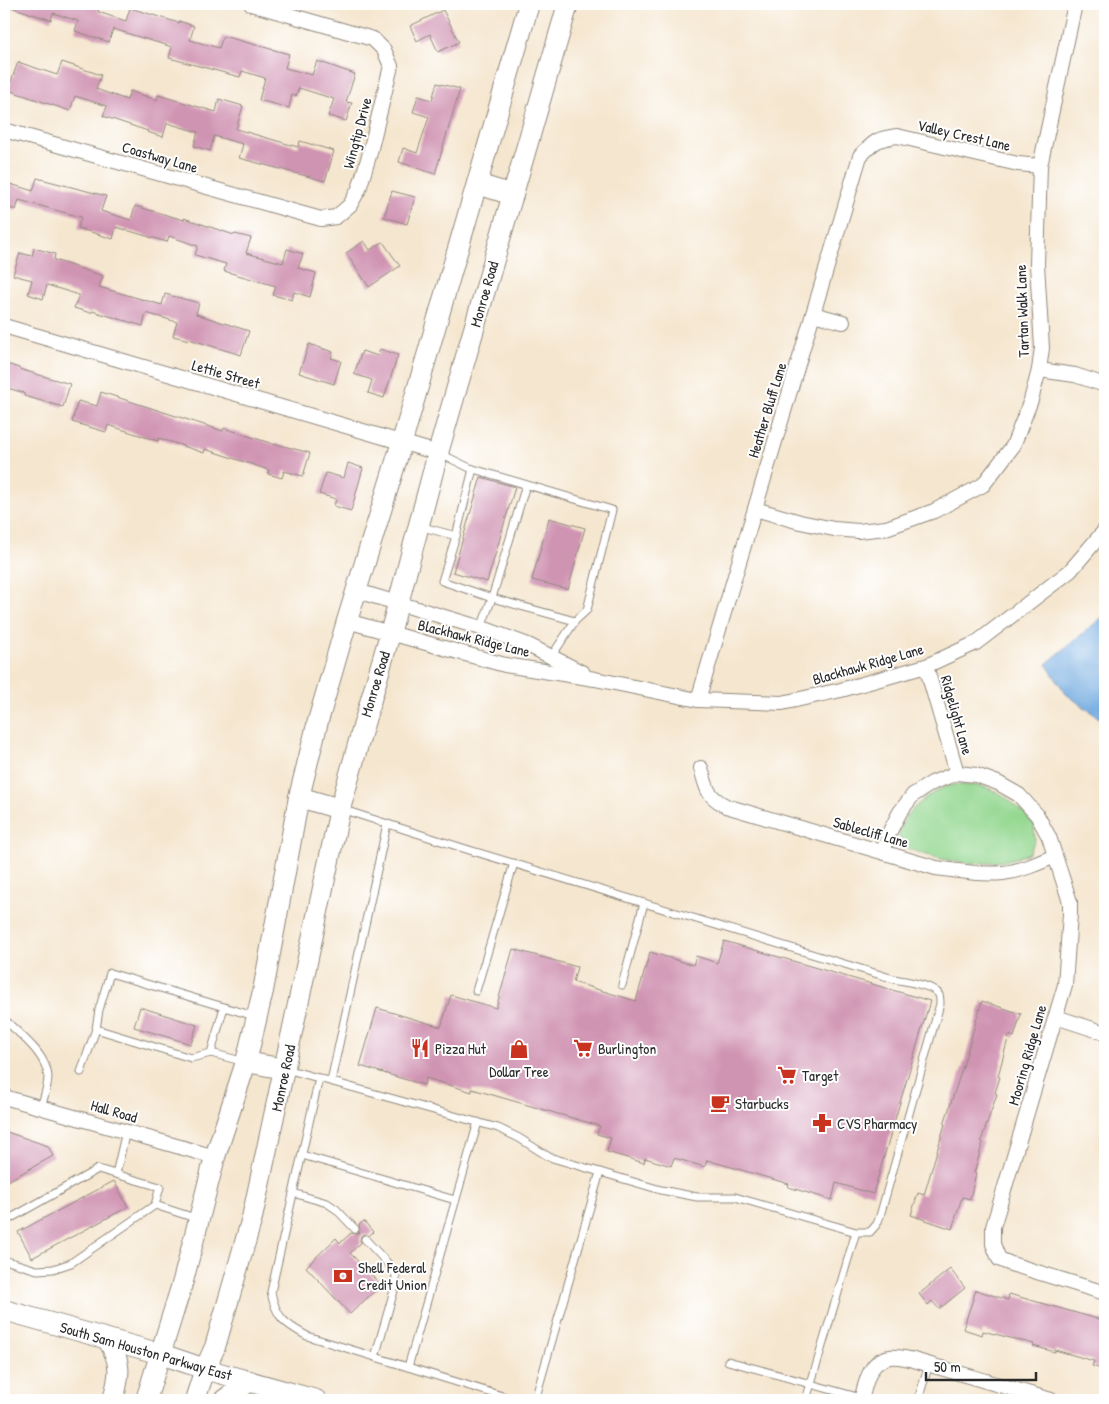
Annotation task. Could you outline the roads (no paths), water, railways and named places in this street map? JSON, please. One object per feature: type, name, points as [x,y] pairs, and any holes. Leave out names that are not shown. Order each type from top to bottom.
[{"type":"main road","points":[[146,1400],[183,1281],[216,1157],[246,1062],[263,991],[299,797],[318,721],[402,442],[529,4]]},
{"type":"main road","name":"Monroe Road","points":[[195,1400],[214,1347],[252,1218],[340,809],[390,634],[438,453],[568,4]]},
{"type":"main road","points":[[477,184],[513,195]]},
{"type":"main road","points":[[299,797],[340,809]]},
{"type":"main road","points":[[246,1062],[285,1069]]},
{"type":"main road","name":"South Sam Houston Parkway East","points":[[4,1310],[316,1400]]},
{"type":"main road","points":[[108,1340],[115,1352],[118,1363],[117,1385],[113,1400]]},
{"type":"main road","points":[[224,1400],[250,1381]]},
{"type":"street","name":"Wingtip Drive","points":[[251,4],[373,39],[384,50],[391,66],[359,189],[350,205],[336,217],[321,219],[308,215]]},
{"type":"street","name":"Tartan Walk Lane","points":[[754,509],[834,529],[858,531],[886,528],[934,511],[984,484],[1014,446],[1031,400],[1039,370],[1042,348],[1037,264],[1040,166],[1075,4]]},
{"type":"street","name":"Coastway Lane","points":[[4,130],[308,215]]},
{"type":"street","name":"Valley Crest Lane","points":[[880,138],[897,136],[1018,164],[1040,166]]},
{"type":"street","name":"Heather Bluff Lane","points":[[698,700],[860,156],[880,138]]},
{"type":"street","points":[[813,314],[843,322]]},
{"type":"street","name":"Lettie Street","points":[[4,326],[438,453]]},
{"type":"street","points":[[1039,370],[1075,375],[1105,385]]},
{"type":"street","name":"Blackhawk Ridge Lane","points":[[347,621],[505,665],[595,679],[698,700],[782,703],[841,690],[926,666],[976,643],[1070,571],[1105,530]]},
{"type":"street","name":"Blackhawk Ridge Lane","points":[[356,591],[481,628],[528,645],[595,679]]},
{"type":"street","name":"Ridgelight Lane","points":[[926,666],[957,773]]},
{"type":"street","name":"Sablecliff Lane","points":[[701,768],[711,797],[726,806],[936,868],[969,873],[1004,873],[1028,867],[1055,856]]},
{"type":"street","points":[[883,852],[889,834],[900,812],[913,795],[932,783],[957,773]]},
{"type":"street","name":"Mooring Ridge Lane","points":[[957,773],[976,775],[998,783],[1019,795],[1037,815],[1049,838],[1070,902],[1065,985],[994,1227],[993,1244],[999,1259],[1105,1293]]},
{"type":"street","points":[[1056,1017],[1105,1033]]},
{"type":"street","name":"Hall Road","points":[[4,1097],[216,1157]]},
{"type":"street","points":[[861,1399],[869,1372],[878,1361],[891,1357],[910,1359],[1051,1400]]},
{"type":"lane","points":[[438,453],[473,469],[612,510],[587,610],[575,621],[551,657]]},
{"type":"lane","points":[[473,469],[442,581],[492,598],[575,621]]},
{"type":"lane","points":[[481,628],[526,485]]},
{"type":"lane","points":[[419,526],[456,536]]},
{"type":"lane","points":[[285,1069],[503,1130],[549,1157],[600,1172],[697,1197],[735,1197],[856,1232],[870,1232],[877,1224],[880,1216],[940,1004],[940,996],[929,987],[894,979],[340,809]]},
{"type":"lane","points":[[331,1081],[388,824]]},
{"type":"lane","points":[[476,991],[514,863]]},
{"type":"lane","points":[[622,984],[644,903]]},
{"type":"lane","points":[[81,1072],[96,1029],[99,1010],[110,973],[257,1016]]},
{"type":"lane","points":[[211,1053],[224,1007]]},
{"type":"lane","points":[[4,1019],[30,1043],[44,1063],[48,1075],[41,1107]]},
{"type":"lane","points":[[96,1029],[191,1058],[211,1053],[246,1062]]},
{"type":"lane","points":[[319,1078],[271,1292],[274,1306],[288,1325],[307,1336],[515,1400]]},
{"type":"lane","points":[[408,1367],[478,1122]]},
{"type":"lane","points":[[116,1174],[126,1131]]},
{"type":"lane","points":[[302,1155],[456,1200]]},
{"type":"lane","points":[[4,1222],[98,1168],[160,1186],[155,1205],[71,1263],[53,1269],[37,1270],[4,1260]]},
{"type":"lane","points":[[535,1400],[600,1172]]},
{"type":"lane","points":[[293,1193],[327,1204],[336,1209],[355,1229]]},
{"type":"lane","points":[[155,1205],[199,1219]]},
{"type":"lane","points":[[806,1400],[856,1232]]},
{"type":"lane","points":[[365,1239],[394,1269],[396,1276],[395,1287],[375,1357]]},
{"type":"lane","points":[[728,1361],[861,1399]]},
{"type":"lane","points":[[918,1400],[928,1364]]},
{"type":"water","points":[[1105,615],[1105,722],[1066,694],[1046,664]]},
{"type":"place","name":"Pizza Hut","points":[[420,1048]]},
{"type":"place","name":"Burlington","points":[[583,1048]]},
{"type":"place","name":"Dollar Tree","points":[[519,1049]]},
{"type":"place","name":"Target","points":[[787,1075]]},
{"type":"place","name":"Starbucks","points":[[720,1103]]},
{"type":"place","name":"CVS Pharmacy","points":[[822,1123]]},
{"type":"place","name":"Shell Federal Credit Union","points":[[343,1276]]}]
